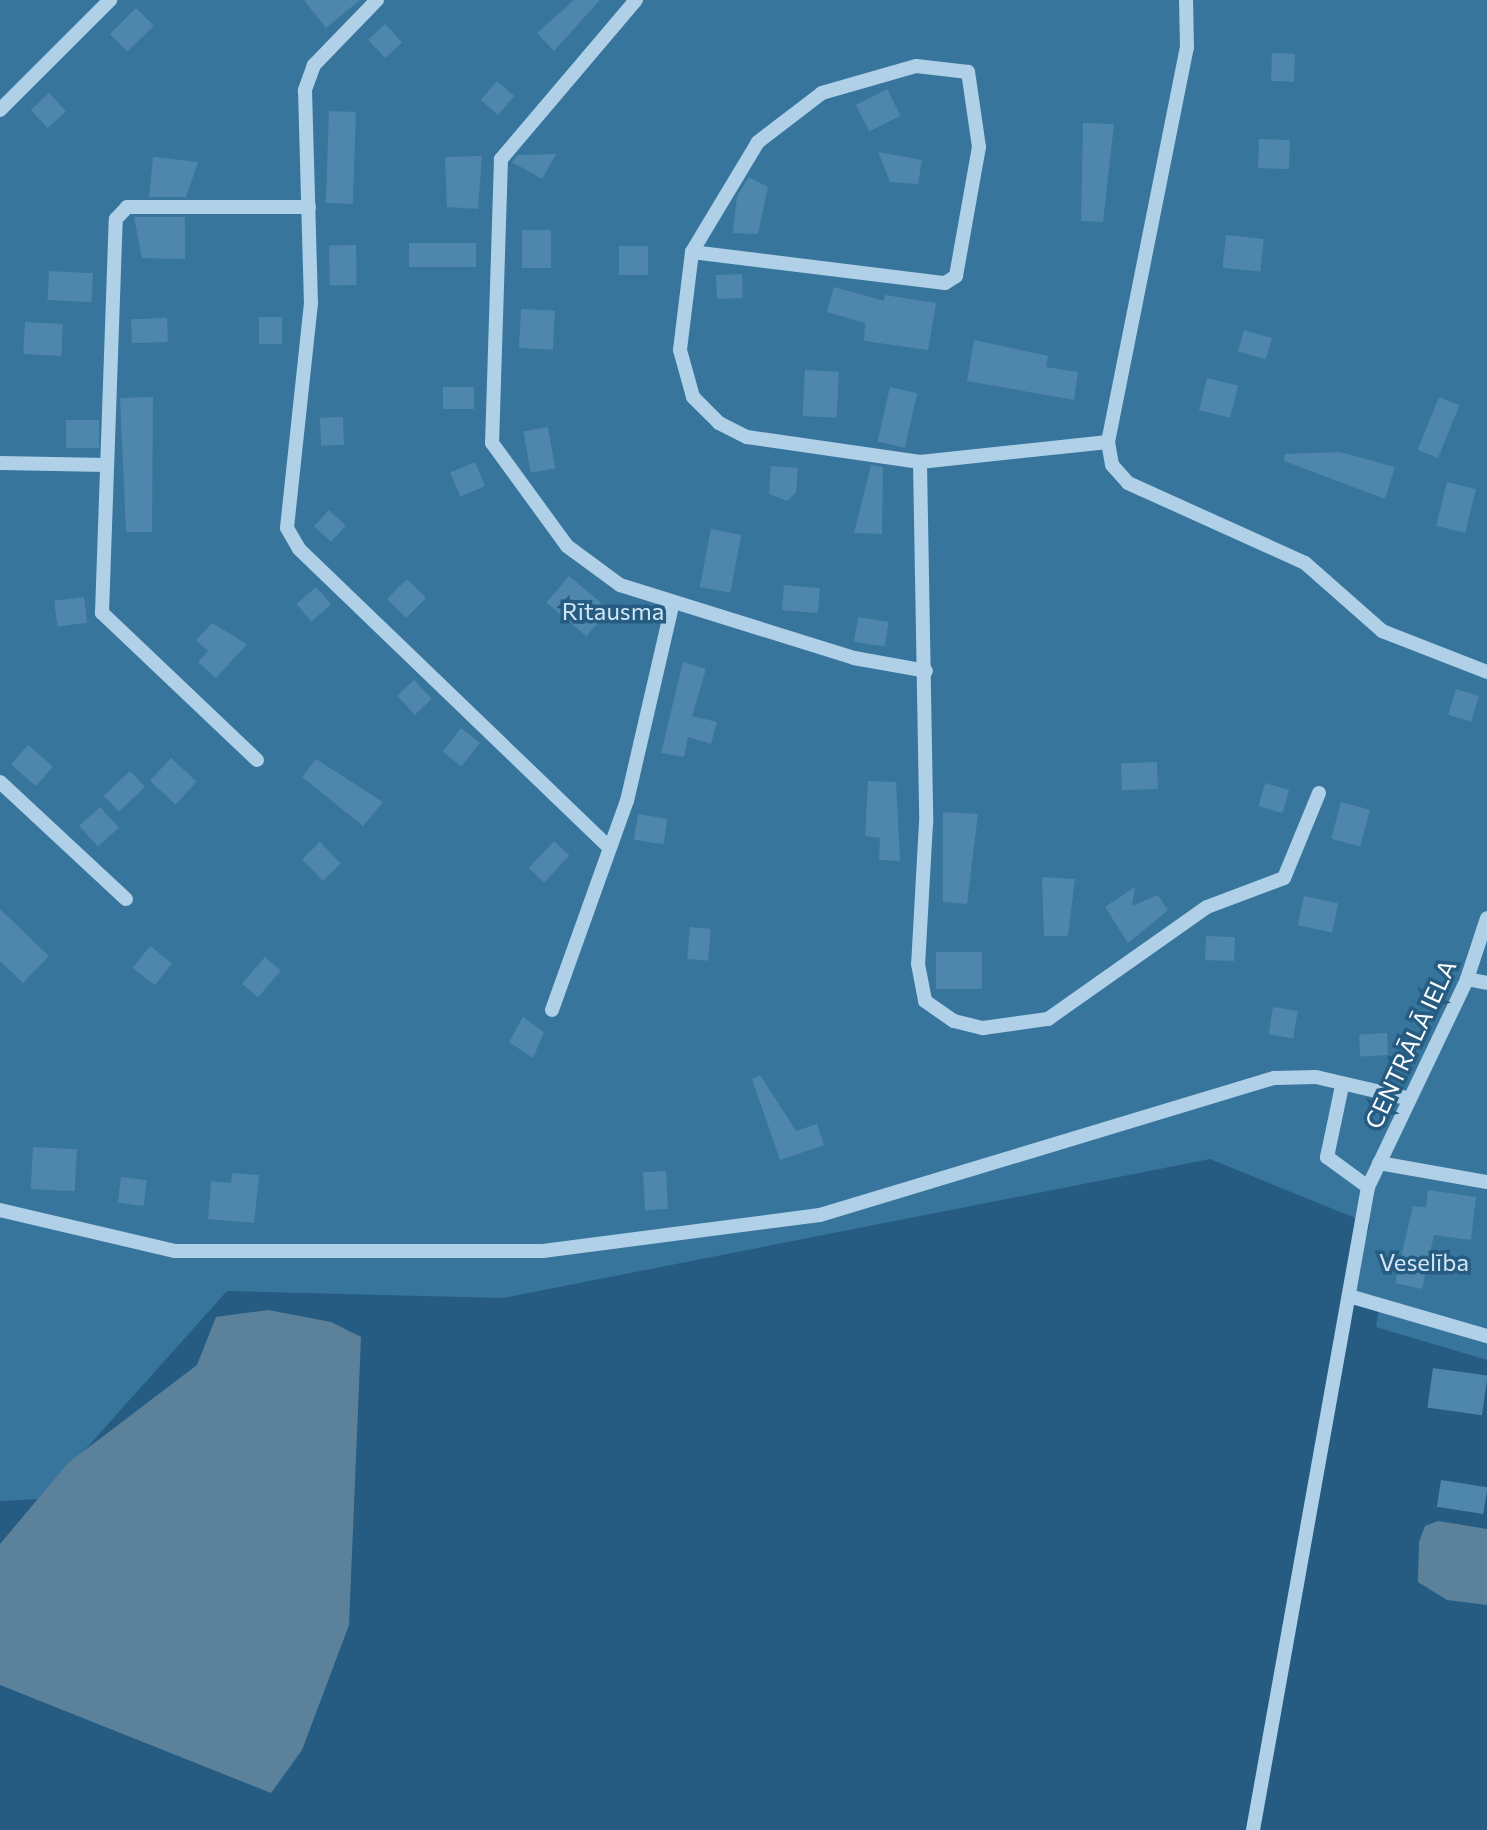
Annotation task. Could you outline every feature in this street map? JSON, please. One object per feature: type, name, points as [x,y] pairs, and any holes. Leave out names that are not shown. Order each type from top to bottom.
[{"type":"street","points":[[0,110],[110,0]]},
{"type":"street","points":[[377,0],[314,65],[305,90],[311,303],[287,528],[299,549],[608,846]]},
{"type":"street","points":[[636,0],[501,159],[492,443],[567,546],[620,585],[672,606],[926,671]]},
{"type":"street","points":[[1186,0],[1187,47],[1108,442],[1112,465],[1128,483],[1305,563],[1382,631],[1487,672]]},
{"type":"street","points":[[692,252],[945,283],[956,276],[978,161],[968,72],[916,66],[822,93],[788,112],[758,142],[692,252],[682,315],[684,373],[693,397],[719,423],[782,445],[920,462],[1108,442]]},
{"type":"street","points":[[257,760],[102,613],[116,219],[122,208],[309,207]]},
{"type":"street","points":[[920,462],[926,671],[919,988],[954,1021],[1012,1028],[1048,1019],[1207,907],[1284,878],[1319,793]]},
{"type":"street","points":[[0,463],[107,465]]},
{"type":"street","points":[[552,1010],[608,846],[627,801],[672,606]]},
{"type":"street","points":[[0,782],[126,899]]},
{"type":"street","name":"CENTRĀLĀ IELA","points":[[1253,1830],[1368,1187],[1406,1098],[1467,979],[1487,918]]},
{"type":"street","points":[[1467,979],[1487,983]]},
{"type":"street","points":[[0,1210],[175,1251],[543,1251],[820,1215],[1275,1078],[1316,1077],[1342,1086],[1406,1098]]},
{"type":"street","points":[[1342,1086],[1327,1157],[1368,1187]]},
{"type":"street","points":[[1379,1163],[1487,1182]]},
{"type":"street","points":[[1349,1296],[1487,1336]]},
{"type":"green space","name":"Rītausma","points":[[0,0],[1487,0],[1487,1360],[1376,1327],[1379,1310],[1349,1296],[1370,1224],[1210,1159],[503,1298],[227,1291],[41,1499],[0,1501]]},
{"type":"shaded area","points":[[268,1310],[331,1322],[361,1337],[349,1625],[302,1750],[271,1793],[0,1685],[0,1544],[68,1463],[197,1365],[216,1317]]},
{"type":"shaded area","points":[[1438,1521],[1487,1529],[1487,1605],[1447,1600],[1418,1582],[1419,1542],[1425,1526]]},
{"type":"building","points":[[304,0],[360,0],[326,28]]},
{"type":"building","points":[[574,0],[600,0],[554,51],[537,33]]},
{"type":"building","points":[[136,8],[154,26],[128,52],[110,34]]},
{"type":"building","points":[[385,24],[402,42],[385,58],[368,40]]},
{"type":"building","points":[[1272,53],[1295,54],[1294,82],[1271,81]]},
{"type":"building","points":[[497,81],[514,96],[498,115],[481,100]]},
{"type":"building","points":[[887,89],[901,116],[869,132],[856,105]]},
{"type":"building","points":[[49,93],[66,111],[48,128],[31,110]]},
{"type":"building","points":[[329,111],[356,112],[353,204],[326,203]]},
{"type":"building","points":[[1083,123],[1114,124],[1103,222],[1081,221]]},
{"type":"building","points":[[1259,139],[1290,140],[1289,169],[1258,168]]},
{"type":"building","points":[[878,152],[922,160],[918,184],[890,182]]},
{"type":"building","points":[[556,154],[542,179],[512,162],[518,155]]},
{"type":"building","points":[[482,156],[478,209],[447,207],[445,157]]},
{"type":"building","points":[[153,157],[198,162],[186,197],[149,197]]},
{"type":"building","points":[[749,177],[768,187],[758,234],[733,233],[737,196]]},
{"type":"building","points":[[134,217],[185,217],[185,259],[142,258]]},
{"type":"building","points":[[522,230],[551,230],[551,268],[522,268]]},
{"type":"building","points":[[1226,235],[1264,239],[1260,272],[1223,268]]},
{"type":"building","points":[[409,243],[476,243],[476,267],[409,267]]},
{"type":"building","points":[[329,245],[356,245],[357,285],[330,285]]},
{"type":"building","points":[[619,246],[648,246],[648,275],[619,275]]},
{"type":"building","points":[[49,271],[93,273],[91,302],[47,300]]},
{"type":"building","points":[[742,274],[743,298],[717,299],[716,275]]},
{"type":"building","points":[[834,287],[884,301],[885,295],[936,303],[928,350],[864,341],[865,323],[827,312]]},
{"type":"building","points":[[521,309],[555,311],[553,350],[519,348]]},
{"type":"building","points":[[259,317],[282,317],[282,344],[259,344]]},
{"type":"building","points":[[167,318],[168,342],[132,343],[131,319]]},
{"type":"building","points":[[25,322],[63,324],[61,356],[23,354]]},
{"type":"building","points":[[1244,330],[1272,338],[1266,359],[1238,351]]},
{"type":"building","points":[[974,340],[1048,356],[1046,367],[1078,372],[1074,400],[967,381]]},
{"type":"building","points":[[805,370],[839,372],[837,418],[803,416]]},
{"type":"building","points":[[1207,378],[1238,386],[1230,418],[1199,410]]},
{"type":"building","points":[[443,387],[474,387],[474,409],[443,409]]},
{"type":"building","points":[[890,387],[917,393],[905,448],[877,442]]},
{"type":"building","points":[[153,397],[152,532],[126,532],[120,398]]},
{"type":"building","points":[[1439,397],[1459,405],[1438,458],[1418,450]]},
{"type":"building","points":[[343,417],[344,445],[321,446],[320,418]]},
{"type":"building","points":[[66,420],[99,420],[99,448],[66,448]]},
{"type":"building","points":[[548,427],[555,468],[531,473],[523,431]]},
{"type":"building","points":[[1340,452],[1395,467],[1385,499],[1284,461],[1285,454]]},
{"type":"building","points":[[475,462],[485,486],[460,496],[450,473]]},
{"type":"building","points":[[871,465],[883,467],[882,534],[854,533]]},
{"type":"building","points":[[771,466],[798,468],[796,493],[787,501],[769,494]]},
{"type":"building","points":[[1447,482],[1476,489],[1465,533],[1436,526]]},
{"type":"building","points":[[329,510],[346,526],[331,542],[314,526]]},
{"type":"building","points":[[711,529],[741,535],[730,593],[700,587]]},
{"type":"building","points":[[569,576],[609,609],[586,636],[547,603]]},
{"type":"building","points":[[407,579],[426,598],[406,618],[387,599]]},
{"type":"building","points":[[784,585],[820,588],[818,613],[782,610]]},
{"type":"building","points":[[316,587],[331,604],[311,621],[296,604]]},
{"type":"building","points":[[84,597],[87,623],[57,626],[54,601]]},
{"type":"building","points":[[858,617],[889,622],[885,647],[854,642]]},
{"type":"building","points":[[212,623],[247,644],[216,678],[198,662],[208,651],[196,640]]},
{"type":"building","points":[[683,662],[706,669],[692,716],[717,722],[711,744],[688,737],[684,757],[661,753]]},
{"type":"building","points":[[414,680],[432,699],[415,715],[397,696]]},
{"type":"building","points":[[1456,689],[1479,696],[1471,722],[1448,715]]},
{"type":"building","points":[[461,728],[480,743],[461,766],[443,752]]},
{"type":"building","points":[[28,745],[53,767],[36,786],[11,765]]},
{"type":"building","points":[[171,758],[197,782],[175,805],[150,781]]},
{"type":"building","points":[[316,759],[383,802],[363,826],[302,777]]},
{"type":"building","points":[[1157,762],[1158,789],[1122,790],[1121,763]]},
{"type":"building","points":[[130,771],[145,787],[119,812],[104,796]]},
{"type":"building","points":[[868,781],[896,782],[900,861],[879,860],[880,838],[865,836]]},
{"type":"building","points":[[1265,783],[1289,790],[1282,813],[1258,806]]},
{"type":"building","points":[[1341,802],[1370,810],[1360,846],[1331,839]]},
{"type":"building","points":[[100,807],[119,828],[98,847],[79,826]]},
{"type":"building","points":[[943,812],[978,814],[967,904],[943,902]]},
{"type":"building","points":[[638,814],[668,819],[664,844],[634,840]]},
{"type":"building","points":[[554,841],[569,855],[544,882],[529,868]]},
{"type":"building","points":[[320,842],[341,864],[323,881],[302,859]]},
{"type":"building","points":[[1042,877],[1075,879],[1068,936],[1044,936]]},
{"type":"building","points":[[1135,887],[1132,906],[1158,895],[1168,910],[1128,943],[1105,907]]},
{"type":"building","points":[[1304,896],[1338,903],[1332,933],[1298,925]]},
{"type":"building","points":[[0,909],[49,956],[23,983],[0,961]]},
{"type":"building","points":[[690,927],[711,929],[708,961],[687,959]]},
{"type":"building","points":[[1206,936],[1235,937],[1234,961],[1205,960]]},
{"type":"building","points":[[150,946],[172,963],[155,985],[133,968]]},
{"type":"building","points":[[936,952],[982,952],[982,989],[936,989]]},
{"type":"building","points":[[265,957],[281,971],[258,997],[242,983]]},
{"type":"building","points":[[1273,1007],[1298,1011],[1293,1039],[1269,1035]]},
{"type":"building","points":[[523,1017],[544,1032],[533,1058],[509,1042]]},
{"type":"building","points":[[1387,1033],[1388,1055],[1360,1056],[1359,1034]]},
{"type":"building","points":[[760,1075],[796,1131],[817,1124],[824,1145],[780,1160],[752,1079]]},
{"type":"building","points":[[33,1147],[77,1149],[75,1191],[31,1189]]},
{"type":"building","points":[[666,1171],[668,1209],[645,1210],[643,1172]]},
{"type":"building","points":[[232,1173],[259,1175],[254,1223],[208,1219],[211,1181],[231,1183]]},
{"type":"building","points":[[121,1177],[147,1180],[144,1206],[118,1203]]},
{"type":"building","points":[[1428,1190],[1476,1197],[1471,1240],[1434,1235],[1422,1289],[1395,1283],[1413,1206],[1426,1207]]},
{"type":"building","points":[[1433,1368],[1487,1376],[1482,1415],[1427,1408]]},
{"type":"building","points":[[1441,1480],[1487,1487],[1483,1514],[1437,1507]]},
{"type":"park label","name":"Veselība","points":[[1424,1262]]}]
